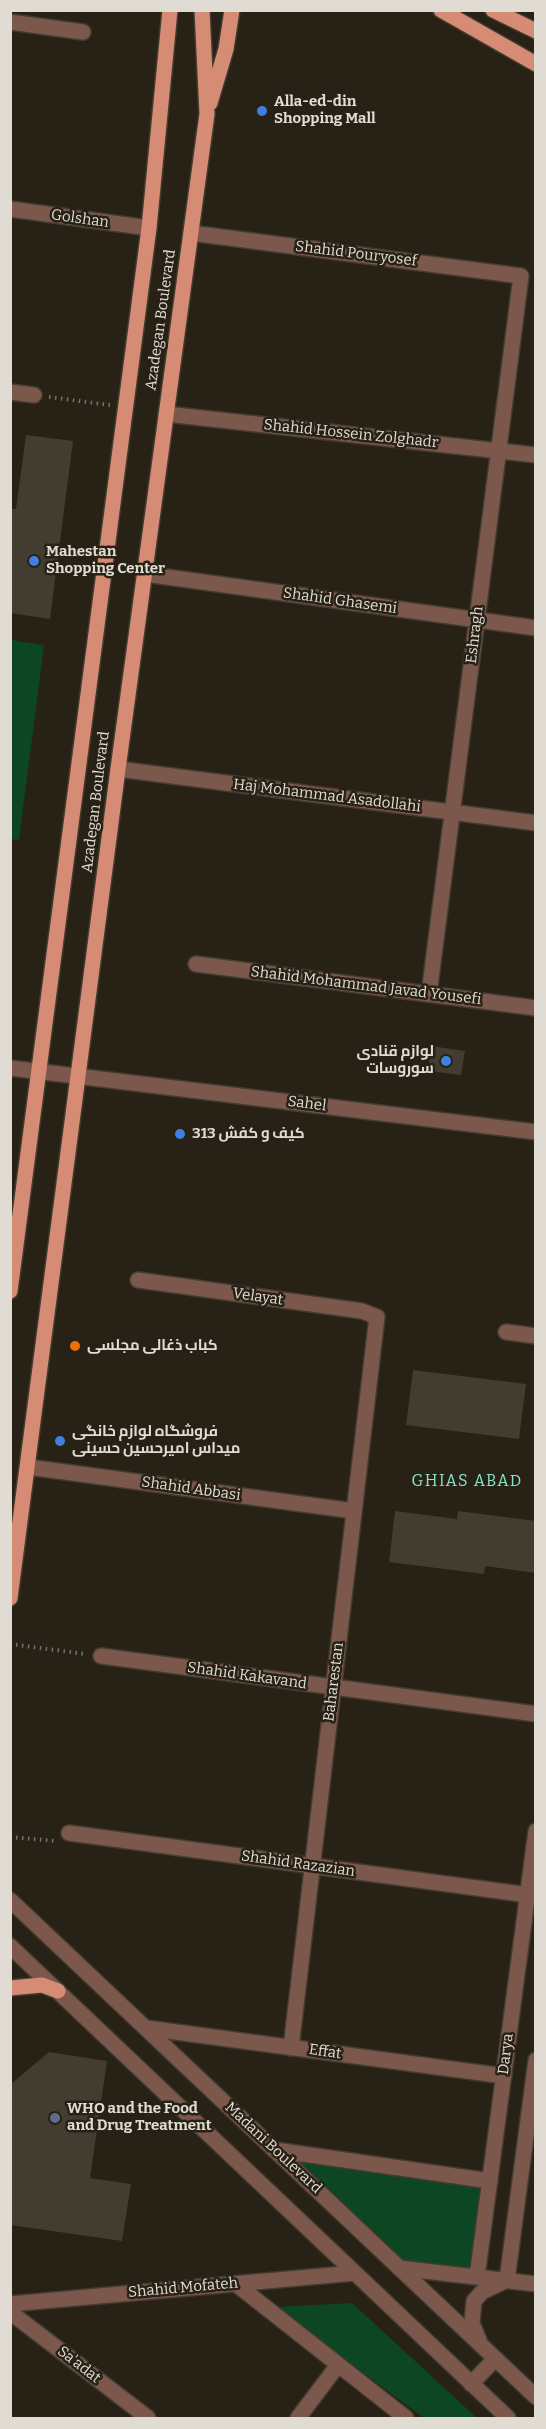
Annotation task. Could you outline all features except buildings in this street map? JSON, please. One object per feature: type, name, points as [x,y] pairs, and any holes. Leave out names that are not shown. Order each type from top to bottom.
[{"type":"main road","name":"Azadegan Boulevard","points":[[10,1291],[149,228],[170,10]]},
{"type":"main road","name":"Azadegan Boulevard","points":[[10,1598],[118,769],[207,114],[202,10]]},
{"type":"main road","points":[[207,114],[226,49],[232,10]]},
{"type":"main road","points":[[441,10],[536,64]]},
{"type":"main road","points":[[493,10],[536,30]]},
{"type":"main road","points":[[10,1988],[42,1984],[58,1991]]},
{"type":"street","points":[[10,22],[83,32]]},
{"type":"street","name":"Golshan","points":[[10,209],[149,228]]},
{"type":"street","name":"Shahid Pouryosef","points":[[191,233],[521,276]]},
{"type":"street","name":"Eshragh","points":[[429,994],[521,276]]},
{"type":"street","points":[[10,392],[34,395]]},
{"type":"street","name":"Shahid Hossein Zolghadr","points":[[166,414],[536,455]]},
{"type":"street","name":"Shahid Ghasemi","points":[[145,574],[536,628]]},
{"type":"street","name":"Haj Mohammad Asadollahi","points":[[118,769],[536,824]]},
{"type":"street","name":"Shahid Mohammad Javad Yousefi","points":[[196,964],[536,1008]]},
{"type":"street","name":"Sahel","points":[[10,1068],[536,1132]]},
{"type":"street","name":"Velayat","points":[[138,1280],[362,1311],[377,1317]]},
{"type":"street","name":"Baharestan","points":[[291,2048],[377,1317]]},
{"type":"street","points":[[506,1332],[536,1336]]},
{"type":"street","name":"Shahid Abbasi","points":[[28,1467],[354,1511]]},
{"type":"street","name":"Shahid Kakavand","points":[[101,1656],[536,1714]]},
{"type":"street","name":"Darya","points":[[477,2277],[531,1896],[536,1831]]},
{"type":"street","name":"Shahid Razazian","points":[[69,1833],[531,1896]]},
{"type":"street","name":"Madani Boulevard","points":[[10,1900],[536,2397]]},
{"type":"street","points":[[10,1946],[508,2418]]},
{"type":"street","name":"Effat","points":[[146,2028],[504,2076]]},
{"type":"street","name":"Darya","points":[[507,2280],[536,2060]]},
{"type":"street","points":[[275,2150],[490,2181]]},
{"type":"street","points":[[399,2268],[536,2284]]},
{"type":"street","name":"Shahid Mofateh","points":[[10,2304],[355,2273]]},
{"type":"street","points":[[481,2345],[472,2323],[471,2312],[474,2301],[482,2292],[507,2280]]},
{"type":"street","points":[[237,2284],[406,2418]]},
{"type":"street","name":"Sa'adat","points":[[10,2312],[148,2418]]},
{"type":"street","points":[[471,2384],[495,2359]]},
{"type":"street","points":[[298,2418],[338,2365]]},
{"type":"path","points":[[34,395],[126,406]]},
{"type":"path","points":[[10,1644],[101,1656]]},
{"type":"path","points":[[10,1837],[55,1842],[69,1833]]},
{"type":"green space","points":[[11,640],[44,645],[19,840],[10,839]]},
{"type":"green space","points":[[275,2150],[490,2181],[477,2277],[399,2268]]},
{"type":"green space","points":[[352,2303],[477,2418],[424,2418],[275,2307]]},
{"type":"place","name":"Alla-ed-din Shopping Mall","points":[[262,111]]},
{"type":"place","name":"Mahestan Shopping Center","points":[[34,561]]},
{"type":"place","name":"لوازم قنادی سوروسات","points":[[446,1061]]},
{"type":"place","name":"کیف و کفش 313","points":[[180,1134]]},
{"type":"place","name":"کباب ذغالی مجلسی","points":[[75,1346]]},
{"type":"place","name":"فروشگاه لوازم خانگی میداس امیرحسین حسینی","points":[[60,1441]]},
{"type":"place","name":"WHO and the Food and Drug Treatment","points":[[55,2118]]},
{"type":"district","name":"GHIAS ABAD","points":[[467,1482]]}]
